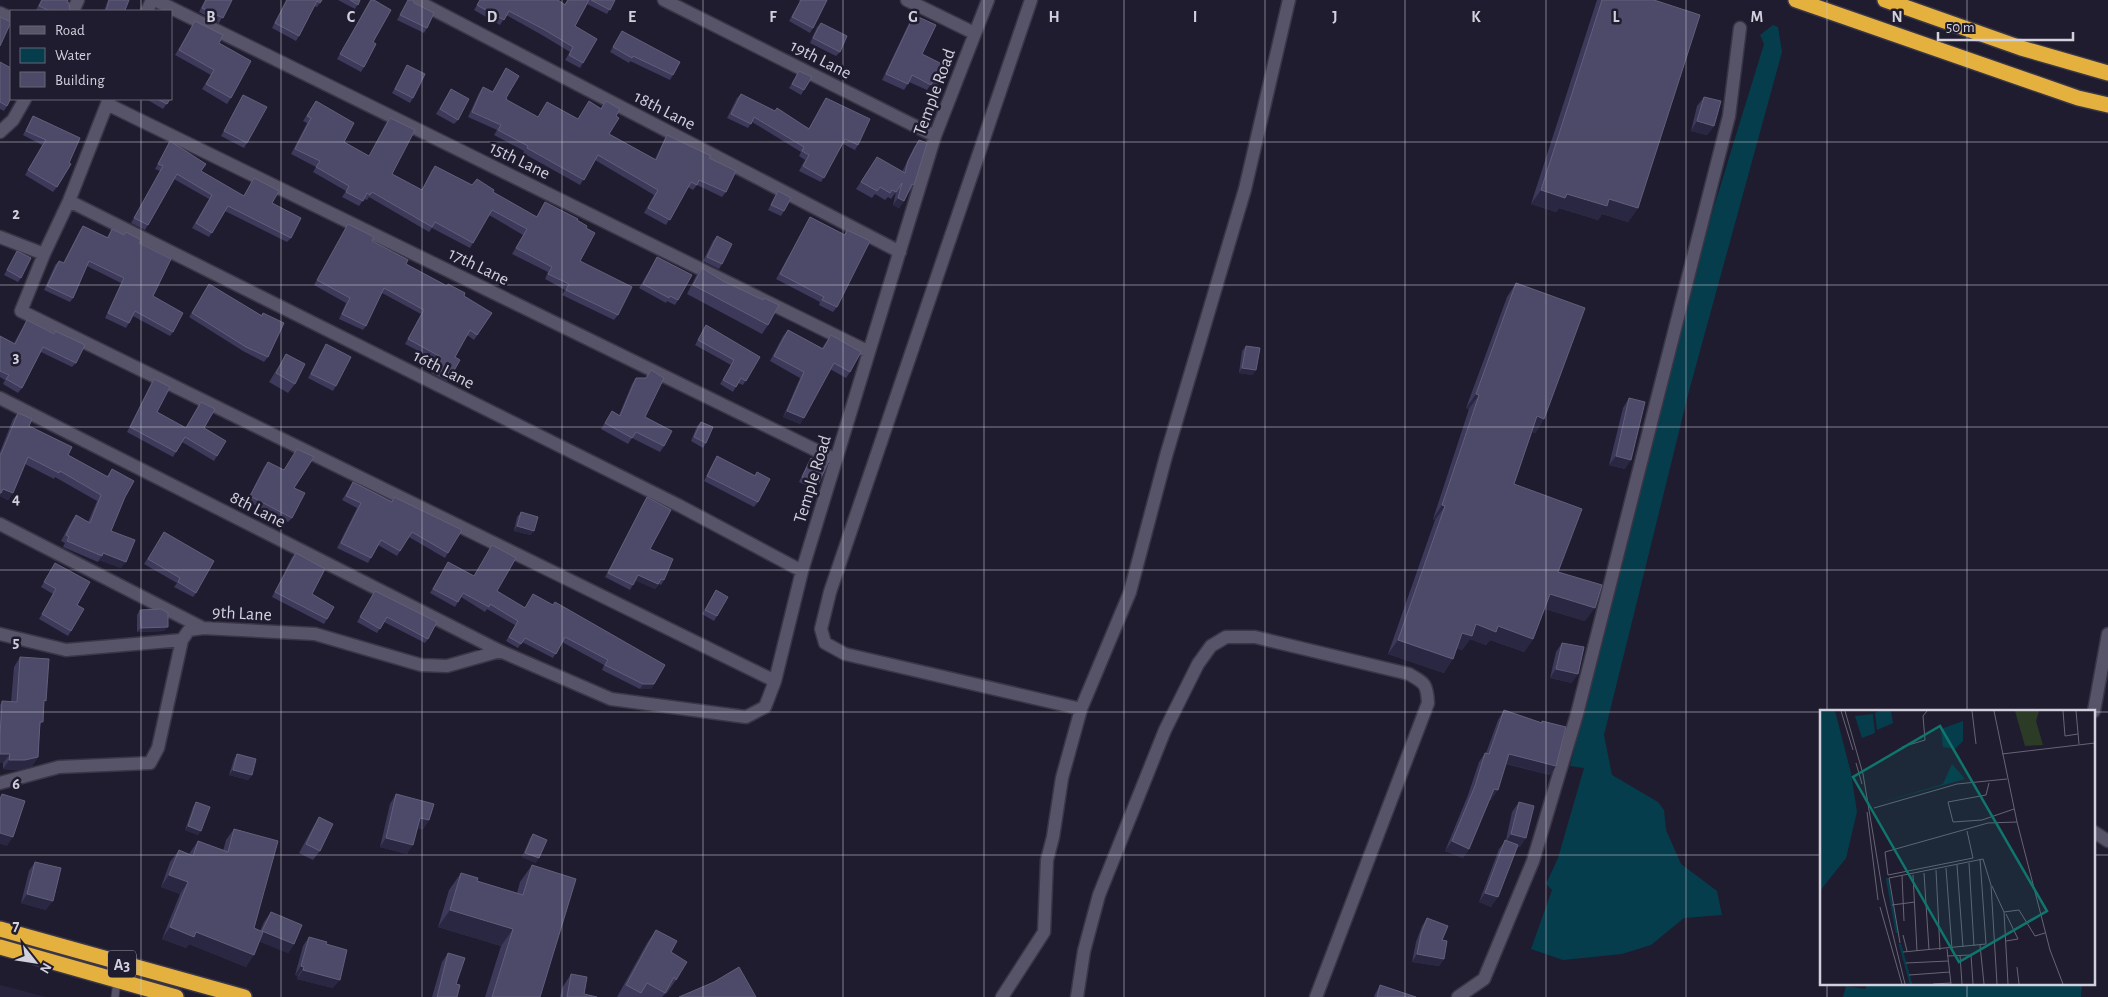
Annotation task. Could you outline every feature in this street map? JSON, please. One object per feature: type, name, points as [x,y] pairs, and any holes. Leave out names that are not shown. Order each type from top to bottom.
[{"type":"highway","points":[[1796,0],[2078,98],[2108,106]]},
{"type":"highway","points":[[1885,0],[2021,48],[2108,73]]},
{"type":"highway","name":"A3","points":[[0,930],[244,997]]},
{"type":"highway","name":"A3","points":[[0,947],[176,997]]},
{"type":"street","name":"15th Lane","points":[[154,0],[869,352]]},
{"type":"street","name":"18th Lane","points":[[415,0],[900,252]]},
{"type":"street","name":"19th Lane","points":[[664,0],[935,136]]},
{"type":"street","points":[[907,0],[974,34]]},
{"type":"street","name":"Temple Road","points":[[500,651],[611,699],[746,717],[765,707],[775,681],[802,571],[935,136],[988,0]]},
{"type":"street","points":[[1031,0],[830,592],[821,630],[825,643],[846,654],[1081,708]]},
{"type":"street","points":[[1002,997],[1044,932],[1047,860],[1054,837],[1062,778],[1081,708],[1130,592],[1166,456],[1245,189],[1289,0]]},
{"type":"street","points":[[1458,997],[1484,979],[1534,861],[1578,714],[1729,116],[1740,28]]},
{"type":"street","points":[[0,132],[13,120],[24,100]]},
{"type":"street","points":[[108,102],[69,201],[44,254],[21,312],[775,681]]},
{"type":"street","name":"17th Lane","points":[[108,102],[836,460]]},
{"type":"street","name":"16th Lane","points":[[69,201],[680,506],[802,571]]},
{"type":"street","points":[[0,237],[44,254]]},
{"type":"street","name":"8th Lane","points":[[0,398],[500,651]]},
{"type":"street","name":"9th Lane","points":[[0,524],[203,628],[315,634],[421,665],[447,666],[500,651]]},
{"type":"street","points":[[0,783],[59,767],[150,763],[158,748],[182,640],[189,630],[203,628]]},
{"type":"street","points":[[0,634],[66,650],[182,640]]},
{"type":"street","points":[[2094,710],[2108,634]]},
{"type":"street","points":[[1076,997],[1084,951],[1099,895],[1165,730],[1198,664],[1211,646],[1226,637],[1255,637],[1409,674],[1422,682],[1427,689],[1428,703],[1316,997]]},
{"type":"street","points":[[2096,833],[2108,842]]},
{"type":"lane","points":[[115,997],[117,981],[123,964]]},
{"type":"shaded area","points":[[0,985],[46,997],[0,997]]},
{"type":"water","points":[[1773,25],[1778,27],[1782,52],[1689,391],[1604,735],[1612,775],[1658,802],[1664,810],[1666,830],[1681,864],[1717,891],[1722,915],[1684,918],[1651,945],[1622,954],[1563,960],[1531,949],[1552,890],[1546,884],[1558,858],[1584,768],[1570,766],[1700,252],[1764,44],[1760,35]]},
{"type":"water","points":[[1868,984],[2077,984],[2082,986],[2081,997],[1843,997],[1846,986],[1865,989]]},
{"type":"building","points":[[42,0],[68,0],[70,10],[48,10],[39,6]]},
{"type":"building","points":[[109,0],[129,0],[125,10],[106,10]]},
{"type":"building","points":[[206,0],[232,0],[223,18],[202,8]]},
{"type":"building","points":[[287,0],[322,0],[320,3],[317,1],[299,36],[275,23]]},
{"type":"building","points":[[350,0],[360,0],[358,5]]},
{"type":"building","points":[[371,0],[391,10],[373,42],[376,44],[364,67],[340,54]]},
{"type":"building","points":[[408,0],[413,0],[414,3],[434,13],[427,28],[400,15]]},
{"type":"building","points":[[480,0],[558,0],[565,5],[568,0],[589,0],[575,26],[597,39],[583,63],[569,55],[573,47],[509,11],[504,20],[477,5]]},
{"type":"building","points":[[591,0],[615,0],[610,10]]},
{"type":"building","points":[[801,0],[827,0],[813,28],[792,17]]},
{"type":"building","points":[[1602,0],[1654,0],[1700,15],[1638,208],[1609,199],[1607,206],[1567,194],[1565,198],[1541,190]]},
{"type":"building","points":[[914,15],[936,25],[922,54],[948,67],[941,81],[934,78],[931,85],[912,75],[908,84],[886,74]]},
{"type":"building","points":[[0,17],[10,22],[10,24],[0,46]]},
{"type":"building","points":[[195,21],[223,35],[219,43],[251,61],[231,98],[206,84],[214,70],[179,50]]},
{"type":"building","points":[[821,23],[847,36],[840,52],[813,38]]},
{"type":"building","points":[[622,31],[680,62],[673,75],[633,56],[632,58],[613,47]]},
{"type":"building","points":[[0,62],[10,67],[10,100],[7,106],[0,102]]},
{"type":"building","points":[[407,65],[425,74],[413,98],[395,89]]},
{"type":"building","points":[[506,68],[519,76],[506,98],[507,100],[538,117],[547,102],[578,119],[589,101],[601,109],[606,101],[620,109],[616,116],[619,118],[609,134],[656,160],[667,135],[711,156],[709,158],[736,171],[726,192],[699,180],[697,185],[691,182],[670,220],[648,208],[658,190],[598,155],[584,180],[527,148],[528,146],[498,130],[501,125],[472,112],[483,87],[493,92]]},
{"type":"building","points":[[799,71],[812,77],[804,90],[792,84]]},
{"type":"building","points":[[451,89],[469,99],[458,120],[440,109]]},
{"type":"building","points":[[741,94],[775,111],[777,108],[809,129],[826,98],[870,119],[858,145],[845,139],[824,178],[803,166],[809,155],[802,151],[804,147],[754,117],[751,124],[731,114]]},
{"type":"building","points":[[243,95],[267,107],[247,143],[224,131]]},
{"type":"building","points":[[1704,97],[1721,101],[1714,126],[1697,121]]},
{"type":"building","points":[[159,100],[169,100],[167,104]]},
{"type":"building","points":[[316,101],[354,123],[344,142],[369,156],[390,118],[415,130],[392,174],[422,190],[435,166],[472,185],[477,179],[494,190],[493,192],[537,217],[545,202],[578,219],[587,226],[586,228],[595,233],[580,261],[632,287],[618,315],[566,290],[569,284],[548,274],[552,267],[516,248],[527,229],[492,210],[473,243],[435,222],[432,227],[372,192],[370,195],[367,193],[363,201],[346,192],[349,186],[316,167],[320,161],[295,149],[311,118],[307,116]]},
{"type":"building","points":[[33,116],[80,138],[69,163],[71,164],[57,187],[28,170],[46,140],[26,131]]},
{"type":"building","points":[[919,140],[927,143],[914,185],[912,184],[904,201],[898,198],[902,183],[896,192],[892,190],[890,193],[880,187],[877,191],[861,182],[877,157],[905,173],[908,161]]},
{"type":"building","points":[[170,141],[206,164],[201,171],[244,196],[254,178],[279,191],[272,203],[301,218],[291,238],[228,206],[212,233],[196,223],[212,195],[177,174],[148,225],[134,218],[163,166],[158,164]]},
{"type":"building","points":[[778,191],[791,198],[784,211],[771,205]]},
{"type":"building","points":[[810,217],[845,235],[847,230],[870,241],[837,307],[822,300],[824,297],[780,274]]},
{"type":"building","points":[[348,224],[374,237],[372,241],[408,260],[406,264],[447,286],[448,284],[465,293],[464,296],[492,313],[477,335],[470,330],[455,357],[460,360],[451,376],[434,368],[441,357],[408,339],[424,310],[384,288],[366,326],[342,314],[350,298],[317,280]]},
{"type":"building","points":[[83,226],[108,238],[112,229],[124,235],[126,232],[141,240],[139,243],[171,259],[153,296],[183,313],[173,332],[135,311],[129,323],[108,313],[124,278],[89,261],[73,298],[47,286],[59,261],[64,263]]},
{"type":"building","points":[[717,236],[732,244],[722,264],[707,257]]},
{"type":"building","points":[[17,251],[31,258],[21,278],[7,270]]},
{"type":"building","points":[[657,257],[692,275],[678,300],[670,296],[669,298],[643,284]]},
{"type":"building","points":[[702,268],[723,281],[763,300],[764,298],[779,305],[768,325],[693,285]]},
{"type":"building","points":[[1516,283],[1585,308],[1544,419],[1537,416],[1514,484],[1582,509],[1558,572],[1602,585],[1595,608],[1550,594],[1533,639],[1498,626],[1496,632],[1476,624],[1472,636],[1462,633],[1453,659],[1398,640],[1445,506],[1442,505],[1479,395],[1476,394]]},
{"type":"building","points":[[209,284],[262,316],[263,313],[284,323],[268,357],[246,347],[192,313]]},
{"type":"building","points":[[27,320],[54,334],[55,331],[85,345],[76,363],[43,347],[22,388],[6,379],[9,375],[0,371],[0,336],[15,344]]},
{"type":"building","points":[[706,325],[760,357],[746,381],[741,378],[736,387],[723,380],[734,360],[698,340]]},
{"type":"building","points":[[788,330],[823,349],[831,335],[861,352],[850,372],[834,363],[804,418],[787,411],[804,372],[774,356]]},
{"type":"building","points":[[326,344],[351,357],[336,386],[311,374]]},
{"type":"building","points":[[1246,346],[1260,348],[1256,370],[1242,368]]},
{"type":"building","points":[[286,354],[305,364],[295,384],[276,373]]},
{"type":"building","points":[[651,370],[664,378],[645,417],[672,431],[664,446],[636,432],[632,438],[605,423],[612,411],[620,416],[636,378],[646,378]]},
{"type":"building","points":[[154,379],[170,387],[157,412],[186,428],[201,402],[215,409],[204,428],[226,441],[217,456],[185,437],[176,452],[130,427]]},
{"type":"building","points":[[1629,398],[1645,402],[1631,460],[1616,456]]},
{"type":"building","points":[[18,413],[32,419],[29,426],[72,447],[68,455],[108,477],[112,469],[134,481],[111,531],[135,540],[126,562],[103,553],[102,556],[67,541],[69,537],[66,535],[76,515],[90,523],[101,495],[60,471],[59,473],[28,457],[13,493],[3,489],[0,493],[0,454]]},
{"type":"building","points":[[701,422],[713,427],[706,443],[694,437]]},
{"type":"building","points":[[297,449],[314,457],[294,488],[305,493],[292,518],[250,496],[268,462],[284,470]]},
{"type":"building","points":[[817,454],[829,460],[818,485],[802,477],[811,458],[814,460]]},
{"type":"building","points":[[717,456],[755,476],[757,472],[770,479],[758,502],[707,476]]},
{"type":"building","points":[[353,482],[392,502],[394,497],[462,530],[448,553],[412,532],[400,551],[381,540],[371,558],[341,543],[361,503],[346,496]]},
{"type":"building","points":[[647,497],[671,510],[650,549],[673,559],[664,580],[661,579],[658,584],[638,575],[633,585],[608,573]]},
{"type":"building","points":[[521,512],[538,517],[534,531],[517,526]]},
{"type":"building","points":[[164,532],[214,561],[196,593],[178,582],[180,578],[148,559]]},
{"type":"building","points":[[492,545],[516,558],[497,591],[525,608],[533,594],[553,605],[555,602],[665,665],[654,684],[643,684],[605,665],[608,660],[565,637],[556,654],[525,638],[521,644],[509,637],[518,621],[490,604],[489,607],[463,593],[458,602],[433,589],[448,562],[474,576]]},
{"type":"building","points":[[296,553],[325,569],[312,594],[334,607],[327,619],[275,592]]},
{"type":"building","points":[[55,563],[90,582],[77,605],[84,609],[71,631],[42,614],[56,589],[44,582]]},
{"type":"building","points":[[716,590],[728,597],[717,616],[705,610]]},
{"type":"building","points":[[375,591],[437,622],[428,639],[387,617],[380,629],[360,617]]},
{"type":"building","points":[[161,609],[168,613],[168,627],[141,628],[140,610]]},
{"type":"building","points":[[1562,643],[1584,647],[1578,674],[1556,669]]},
{"type":"building","points":[[20,657],[49,659],[46,701],[44,700],[43,722],[40,722],[38,757],[25,760],[9,760],[10,754],[0,754],[2,701],[17,702]]},
{"type":"building","points":[[1504,710],[1542,723],[1542,721],[1566,727],[1556,766],[1509,754],[1498,790],[1494,789],[1469,849],[1452,841],[1475,786],[1485,753],[1489,754]]},
{"type":"building","points":[[237,754],[256,759],[252,775],[233,770]]},
{"type":"building","points":[[2,794],[25,801],[13,837],[0,833],[0,799]]},
{"type":"building","points":[[396,794],[434,804],[429,820],[420,818],[413,845],[386,838]]},
{"type":"building","points":[[196,802],[210,807],[201,831],[188,826]]},
{"type":"building","points":[[1519,802],[1534,806],[1526,838],[1511,834]]},
{"type":"building","points":[[319,817],[333,824],[320,851],[306,844]]},
{"type":"building","points":[[234,829],[278,841],[254,928],[263,932],[254,955],[196,932],[194,937],[170,927],[188,882],[169,875],[179,850],[193,856],[198,841],[228,852]]},
{"type":"building","points":[[533,834],[547,840],[539,858],[525,853]]},
{"type":"building","points":[[1505,840],[1518,845],[1498,897],[1485,893]]},
{"type":"building","points":[[35,862],[61,868],[53,901],[27,894]]},
{"type":"building","points":[[532,865],[576,879],[540,997],[492,997],[513,929],[450,910],[461,873],[478,878],[477,881],[523,895]]},
{"type":"building","points":[[271,912],[302,925],[294,944],[262,931]]},
{"type":"building","points":[[1427,918],[1448,926],[1442,940],[1447,941],[1444,959],[1417,954]]},
{"type":"building","points":[[656,930],[677,941],[671,952],[687,962],[676,980],[674,977],[665,993],[647,983],[641,993],[626,985]]},
{"type":"building","points":[[309,937],[347,950],[340,980],[303,970],[304,967],[301,966]]},
{"type":"building","points":[[448,953],[465,958],[456,984],[460,985],[457,997],[437,997]]},
{"type":"building","points":[[739,967],[756,997],[679,997],[714,982]]},
{"type":"building","points":[[571,974],[587,977],[584,994],[597,997],[567,997]]},
{"type":"building","points":[[1380,985],[1416,997],[1377,997]]}]
